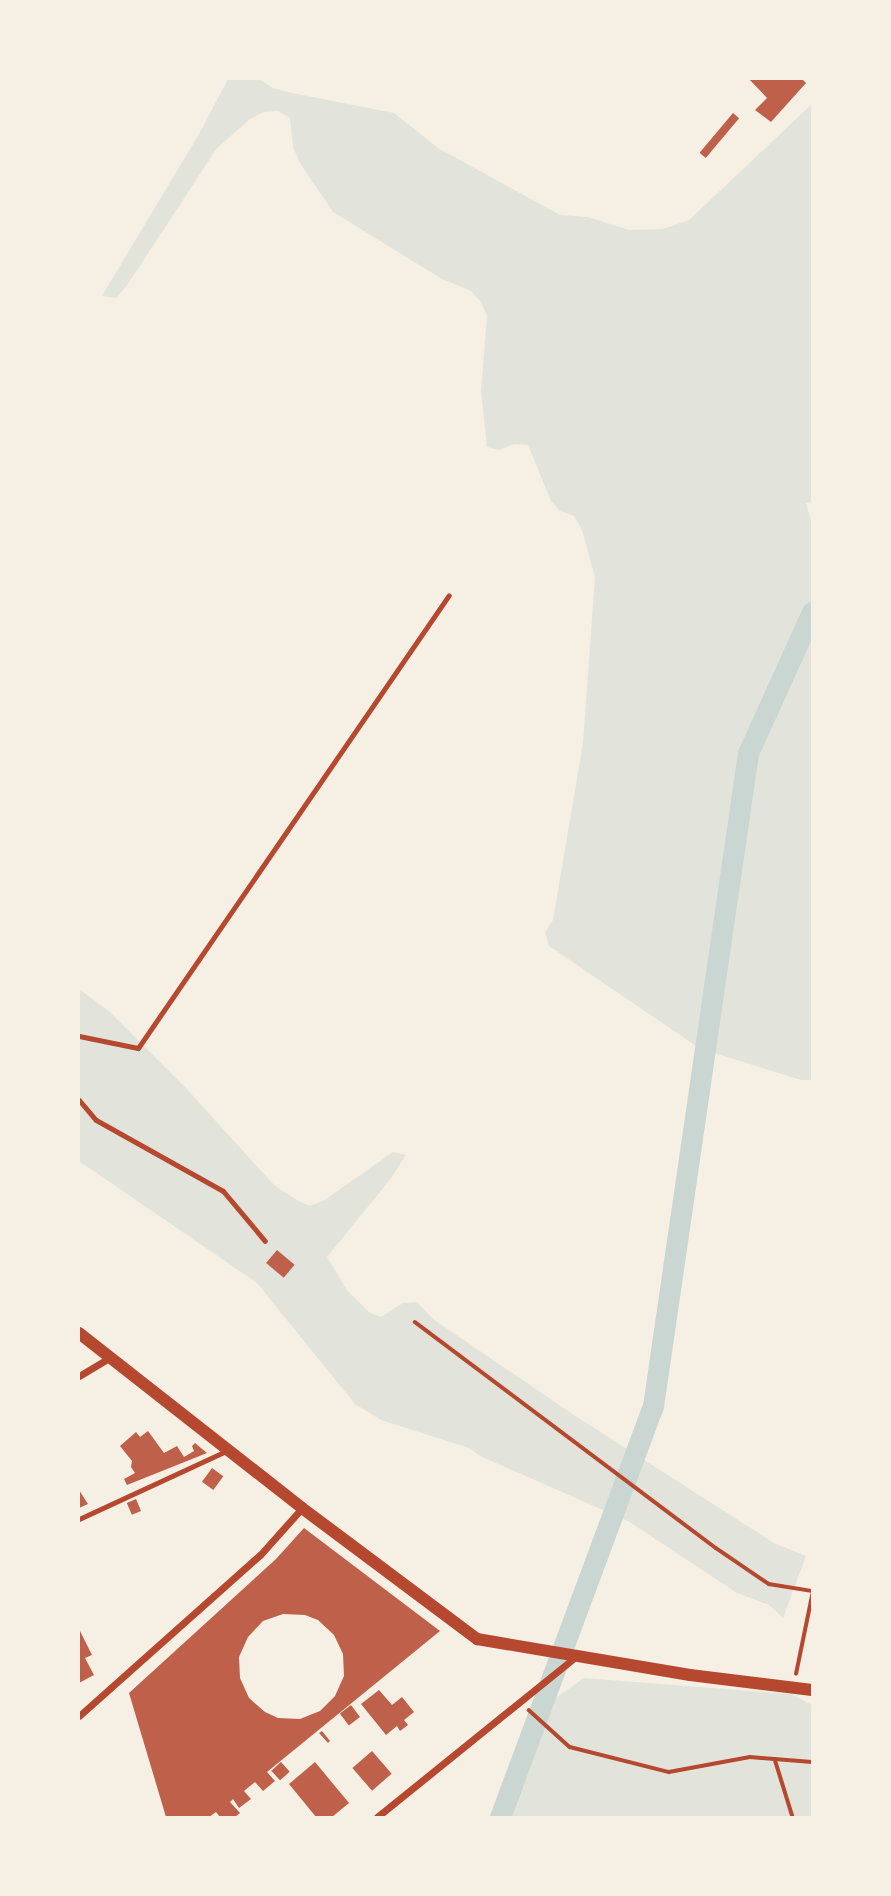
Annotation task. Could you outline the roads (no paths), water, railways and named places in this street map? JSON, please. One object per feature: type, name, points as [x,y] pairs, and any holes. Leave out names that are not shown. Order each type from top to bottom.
[{"type":"street","points":[[79,1333],[302,1508],[477,1639],[575,1657],[812,1690]]},
{"type":"street","points":[[79,1376],[111,1357]]},
{"type":"street","points":[[79,1716],[260,1555],[302,1508]]},
{"type":"street","points":[[377,1817],[575,1657]]},
{"type":"lane","points":[[79,1036],[138,1048],[449,595]]},
{"type":"lane","points":[[79,1100],[96,1120],[223,1191],[265,1241]]},
{"type":"lane","points":[[79,1519],[229,1450]]},
{"type":"waterway","points":[[500,1817],[653,1406],[748,753],[812,612]]}]
